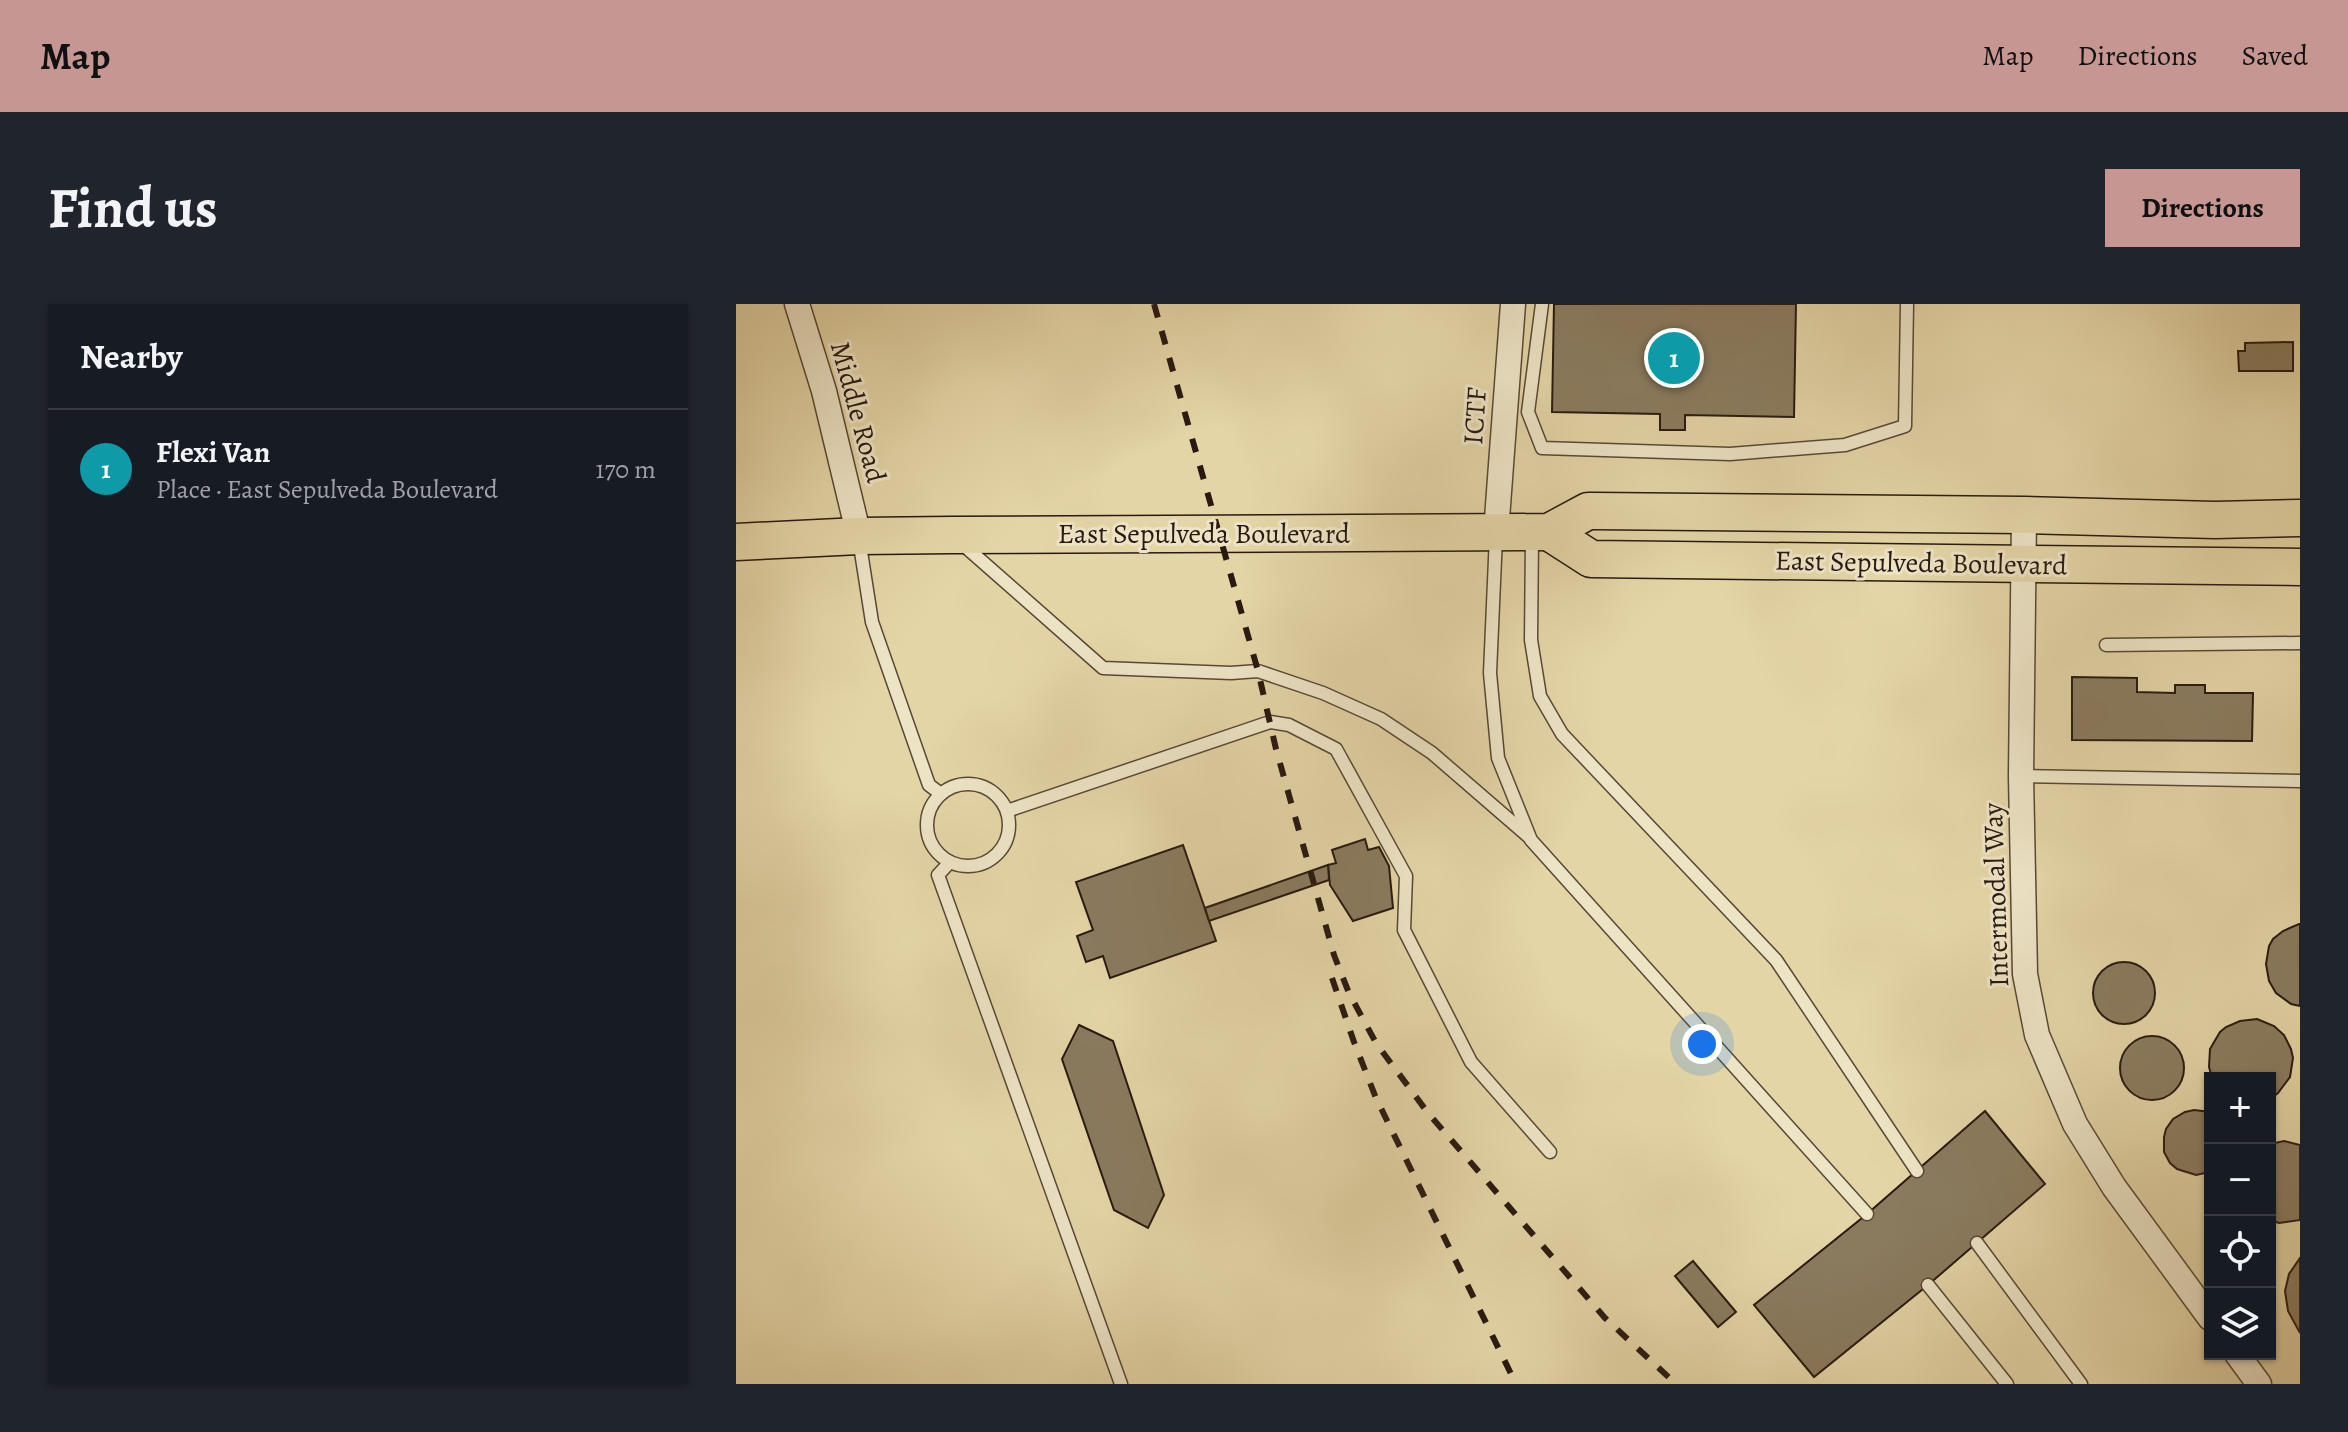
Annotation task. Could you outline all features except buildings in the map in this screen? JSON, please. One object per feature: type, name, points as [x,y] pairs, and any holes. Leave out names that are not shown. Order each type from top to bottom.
[{"type":"main road","name":"East Sepulveda Boulevard","points":[[1540,533],[1588,511],[2215,520],[2300,518]]},
{"type":"main road","name":"East Sepulveda Boulevard","points":[[736,542],[859,536],[1496,532],[1540,533],[1591,559],[2300,567]]},
{"type":"street","name":"Middle Road","points":[[797,304],[824,391],[859,536]]},
{"type":"street","name":"ICTF","points":[[1496,532],[1513,304]]},
{"type":"street","name":"Intermodal Way","points":[[2024,515],[2021,776],[2025,974],[2037,1035],[2075,1124],[2114,1187],[2204,1310]]},
{"type":"street","points":[[2241,1360],[2259,1384]]},
{"type":"lane","points":[[1542,304],[1528,412],[1542,448],[1730,454],[1845,445],[1905,426],[1907,304]]},
{"type":"lane","points":[[1496,532],[1490,673],[1498,758],[1531,840]]},
{"type":"lane","points":[[1540,533],[1531,640],[1540,696],[1562,734],[1776,960],[1917,1171]]},
{"type":"lane","points":[[952,535],[1103,668],[1231,673],[1258,671],[1323,693],[1381,719],[1432,753],[1531,840],[1867,1214]]},
{"type":"lane","points":[[859,536],[872,622],[929,785],[941,794]]},
{"type":"lane","points":[[2106,645],[2300,643]]},
{"type":"lane","points":[[1007,811],[1270,722],[1289,725],[1336,749],[1406,876],[1404,930],[1471,1062],[1550,1152]]},
{"type":"lane","points":[[2021,776],[2300,781]]},
{"type":"lane","points":[[979,785],[991,790],[1001,799],[1007,811],[1010,825],[1001,850],[978,865],[964,866],[950,862],[931,844],[927,817],[932,804],[952,787],[979,785]]},
{"type":"lane","points":[[950,862],[938,875],[1121,1384]]},
{"type":"lane","points":[[1977,1243],[2081,1384]]},
{"type":"lane","points":[[1928,1285],[2007,1384]]},
{"type":"railway","points":[[1154,304],[1258,671],[1276,749],[1334,955],[1349,993],[1376,1043],[1428,1113],[1605,1318],[1676,1384]]},
{"type":"railway","points":[[1332,978],[1376,1098],[1516,1384]]},
{"type":"place","name":"Flexi Van","points":[[1674,358]]}]
